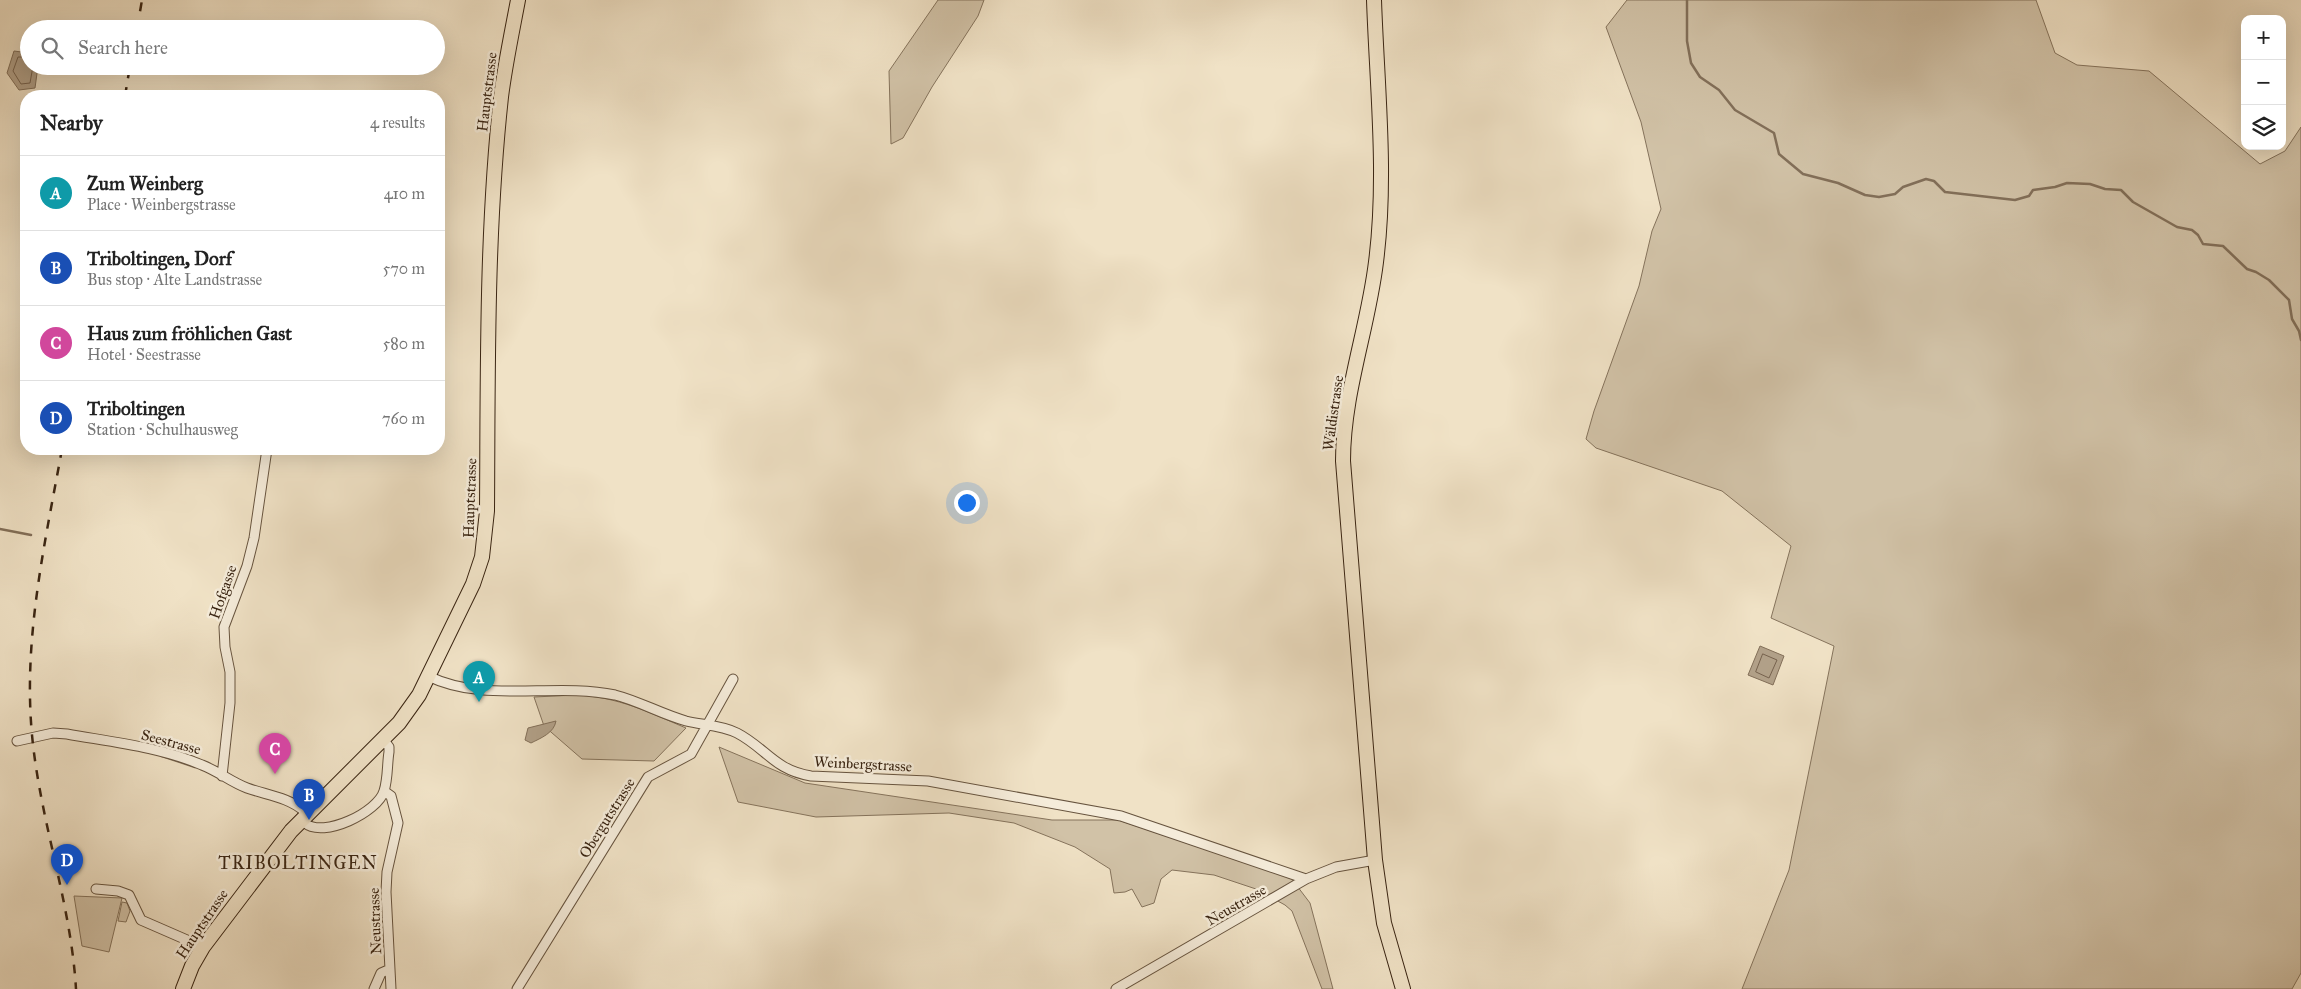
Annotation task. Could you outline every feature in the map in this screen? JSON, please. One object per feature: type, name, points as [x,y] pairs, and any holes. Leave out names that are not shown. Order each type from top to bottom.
[{"type":"main road","name":"Hauptstrasse","points":[[182,989],[203,947],[270,857],[304,817],[410,709],[473,584],[482,557],[486,532],[490,246],[501,97],[518,0]]},
{"type":"main road","name":"Wäldistrasse","points":[[1374,0],[1381,185],[1379,240],[1370,296],[1348,399],[1343,440],[1343,461],[1375,860],[1384,923],[1403,989]]},
{"type":"street","name":"Hofgasse","points":[[222,776],[230,703],[230,672],[225,647],[224,626],[254,538],[266,455]]},
{"type":"street","name":"Weinbergstrasse","points":[[428,676],[450,686],[466,688],[588,691],[614,695],[687,721],[739,734],[777,764],[794,773],[811,776],[928,781],[1121,816],[1302,882]]},
{"type":"street","name":"Obergutstrasse","points":[[517,989],[648,777],[691,754],[734,679]]},
{"type":"street","name":"Seestrasse","points":[[17,741],[53,733],[67,734],[161,752],[204,765],[247,788],[288,801],[304,811],[304,817]]},
{"type":"street","points":[[304,817],[305,823],[315,828],[347,822],[373,806],[384,791],[390,752],[383,738]]},
{"type":"street","name":"Neustrasse","points":[[384,791],[392,796],[398,823],[387,872],[392,989]]},
{"type":"street","name":"Neustrasse","points":[[1116,989],[1302,882],[1336,868],[1375,860]]},
{"type":"street","points":[[96,889],[129,894],[141,920],[203,947]]},
{"type":"street","points":[[374,989],[382,973],[390,969]]},
{"type":"shaded area","points":[[938,0],[984,0],[978,16],[932,87],[903,138],[891,144],[889,71]]},
{"type":"shaded area","points":[[1627,0],[2036,0],[2055,53],[2077,65],[2149,71],[2260,164],[2285,151],[2301,127],[2301,973],[2292,989],[1742,989],[1789,870],[1834,646],[1771,618],[1791,546],[1722,491],[1596,448],[1586,439],[1594,411],[1639,286],[1652,231],[1661,209],[1641,122],[1606,27]]},
{"type":"shaded area","points":[[592,696],[620,702],[686,728],[654,761],[582,759],[544,726],[534,697]]},
{"type":"shaded area","points":[[719,747],[805,783],[1052,820],[1118,820],[1291,878],[1310,903],[1333,989],[1322,989],[1292,911],[1256,889],[1214,875],[1172,870],[1161,879],[1154,903],[1142,907],[1132,889],[1114,893],[1110,869],[1075,847],[1014,823],[949,813],[816,817],[738,802]]},
{"type":"shaded area","points":[[74,896],[122,898],[109,952],[82,946]]},
{"type":"shaded area","points":[[122,902],[127,903],[130,911],[126,922],[118,921]]},
{"type":"water","points":[[14,51],[20,52],[20,75],[37,75],[35,88],[19,90],[7,73]]},
{"type":"water","points":[[1760,646],[1784,656],[1773,685],[1748,675]]},
{"type":"water","points":[[556,721],[553,729],[543,737],[531,743],[525,740],[528,728]]},
{"type":"waterway","points":[[1687,0],[1687,41],[1691,63],[1700,77],[1719,90],[1735,110],[1774,133],[1779,154],[1803,174],[1838,183],[1865,195],[1879,197],[1895,194],[1903,187],[1926,179],[1934,181],[1945,192],[2015,200],[2029,196],[2033,190],[2067,183],[2090,184],[2105,189],[2121,190],[2133,202],[2177,227],[2192,230],[2198,235],[2203,244],[2223,246],[2247,269],[2269,280],[2289,300],[2292,319],[2299,331],[2301,340]]},
{"type":"waterway","points":[[0,529],[31,535]]},
{"type":"waterway","points":[[162,756],[195,767]]},
{"type":"railway","points":[[139,20],[142,0]]},
{"type":"railway","points":[[126,90],[128,75]]},
{"type":"railway","points":[[61,455],[37,591],[30,663],[30,699],[36,767],[68,925],[76,989]]},
{"type":"place","name":"Zum Weinberg","points":[[479,702]]},
{"type":"place","name":"Haus zum fröhlichen Gast","points":[[275,774]]},
{"type":"place","name":"Triboltingen, Dorf","points":[[309,820]]},
{"type":"place","name":"Triboltingen","points":[[67,885]]},
{"type":"district","name":"TRIBOLTINGEN","points":[[298,863]]}]
